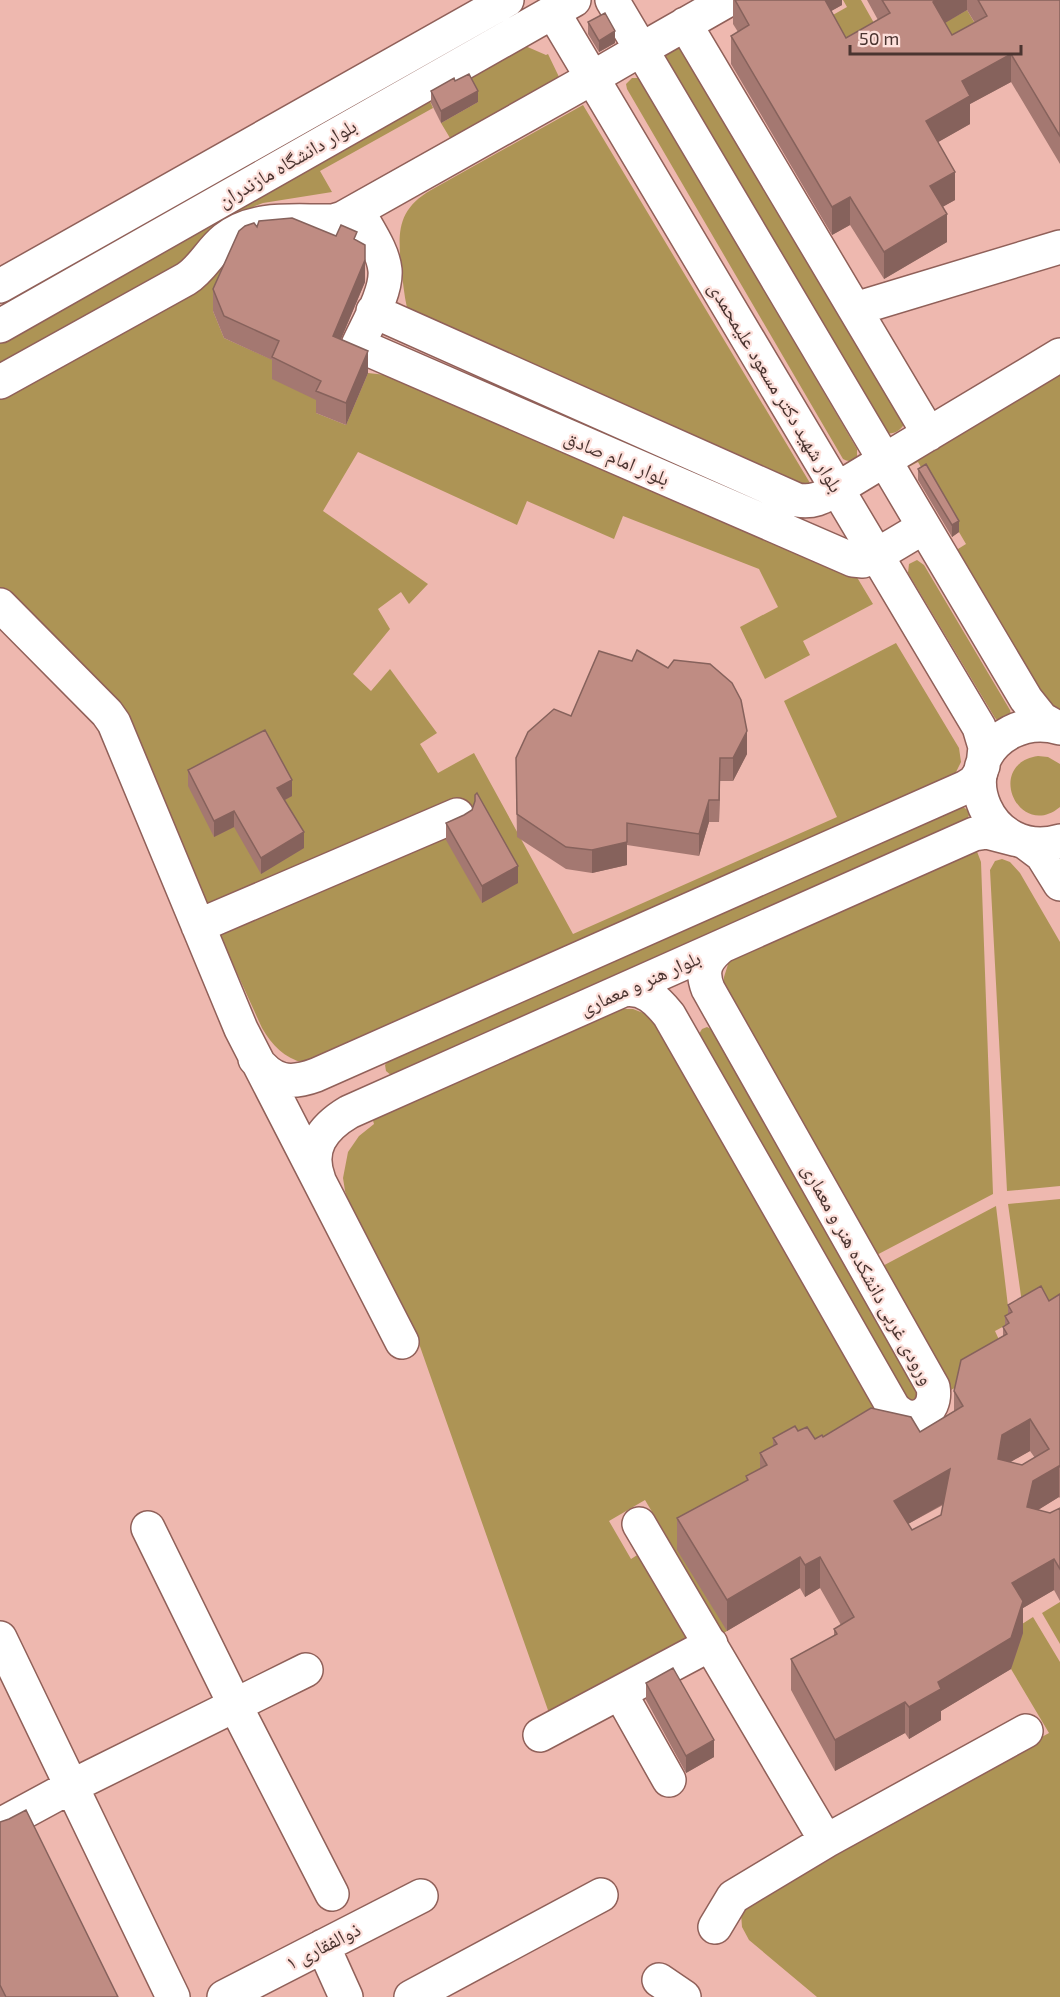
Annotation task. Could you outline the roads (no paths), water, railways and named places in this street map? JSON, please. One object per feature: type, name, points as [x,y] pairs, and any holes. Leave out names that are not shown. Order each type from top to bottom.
[{"type":"street","name":"بلوار دانشگاه مازندران","points":[[0,286],[507,0]]},
{"type":"street","points":[[612,0],[1026,699],[1042,719],[1058,728]]},
{"type":"street","points":[[0,382],[189,277],[222,242],[245,227],[263,223],[333,221],[343,218],[728,0]]},
{"type":"street","name":"بلوار دانشگاه مازندران","points":[[0,326],[563,6]]},
{"type":"street","name":"بلوار شهید دکتر مسعود علیمحمدی","points":[[563,6],[592,78],[979,727],[985,747],[980,792],[986,811],[998,827],[1020,841]]},
{"type":"street","points":[[685,24],[929,434]]},
{"type":"street","points":[[358,210],[380,252],[385,272],[382,289],[373,311]]},
{"type":"street","points":[[855,309],[1060,247]]},
{"type":"street","name":"بلوار امام صادق","points":[[877,555],[863,561],[853,560],[358,345],[373,311],[797,500],[807,502],[817,500],[837,489],[1060,355]]},
{"type":"street","points":[[877,555],[924,526]]},
{"type":"street","points":[[0,605],[112,719],[241,1029],[402,1342]]},
{"type":"street","points":[[255,1059],[269,1074],[285,1080],[300,1080],[316,1075],[966,787],[974,782],[996,743],[1024,726],[1058,728]]},
{"type":"street","points":[[198,926],[457,814]]},
{"type":"street","name":"بلوار هنر و معماری","points":[[321,1186],[315,1167],[316,1151],[321,1137],[336,1120],[359,1108],[975,834],[987,832],[1039,844],[1060,841]]},
{"type":"street","points":[[1020,841],[1038,851],[1047,860],[1060,884]]},
{"type":"street","name":"ورودی غربی دانشکده هنر و معماری","points":[[624,990],[645,992],[669,1015],[893,1407],[904,1416],[919,1416],[925,1413],[933,1402],[933,1387],[708,989],[704,976],[706,963],[722,946]]},
{"type":"street","points":[[639,1524],[826,1841]]},
{"type":"street","points":[[148,1528],[332,1894]]},
{"type":"street","points":[[0,1638],[173,1997]]},
{"type":"street","points":[[540,1735],[711,1644]]},
{"type":"street","points":[[0,1825],[72,1786],[306,1670]]},
{"type":"street","points":[[620,1693],[669,1780]]},
{"type":"street","points":[[715,1927],[733,1897],[826,1841],[1026,1731]]},
{"type":"street","points":[[411,1997],[601,1895]]},
{"type":"street","name":"ذوالفقاری ۱","points":[[224,1997],[421,1896]]},
{"type":"street","points":[[323,1946],[346,1997]]}]
